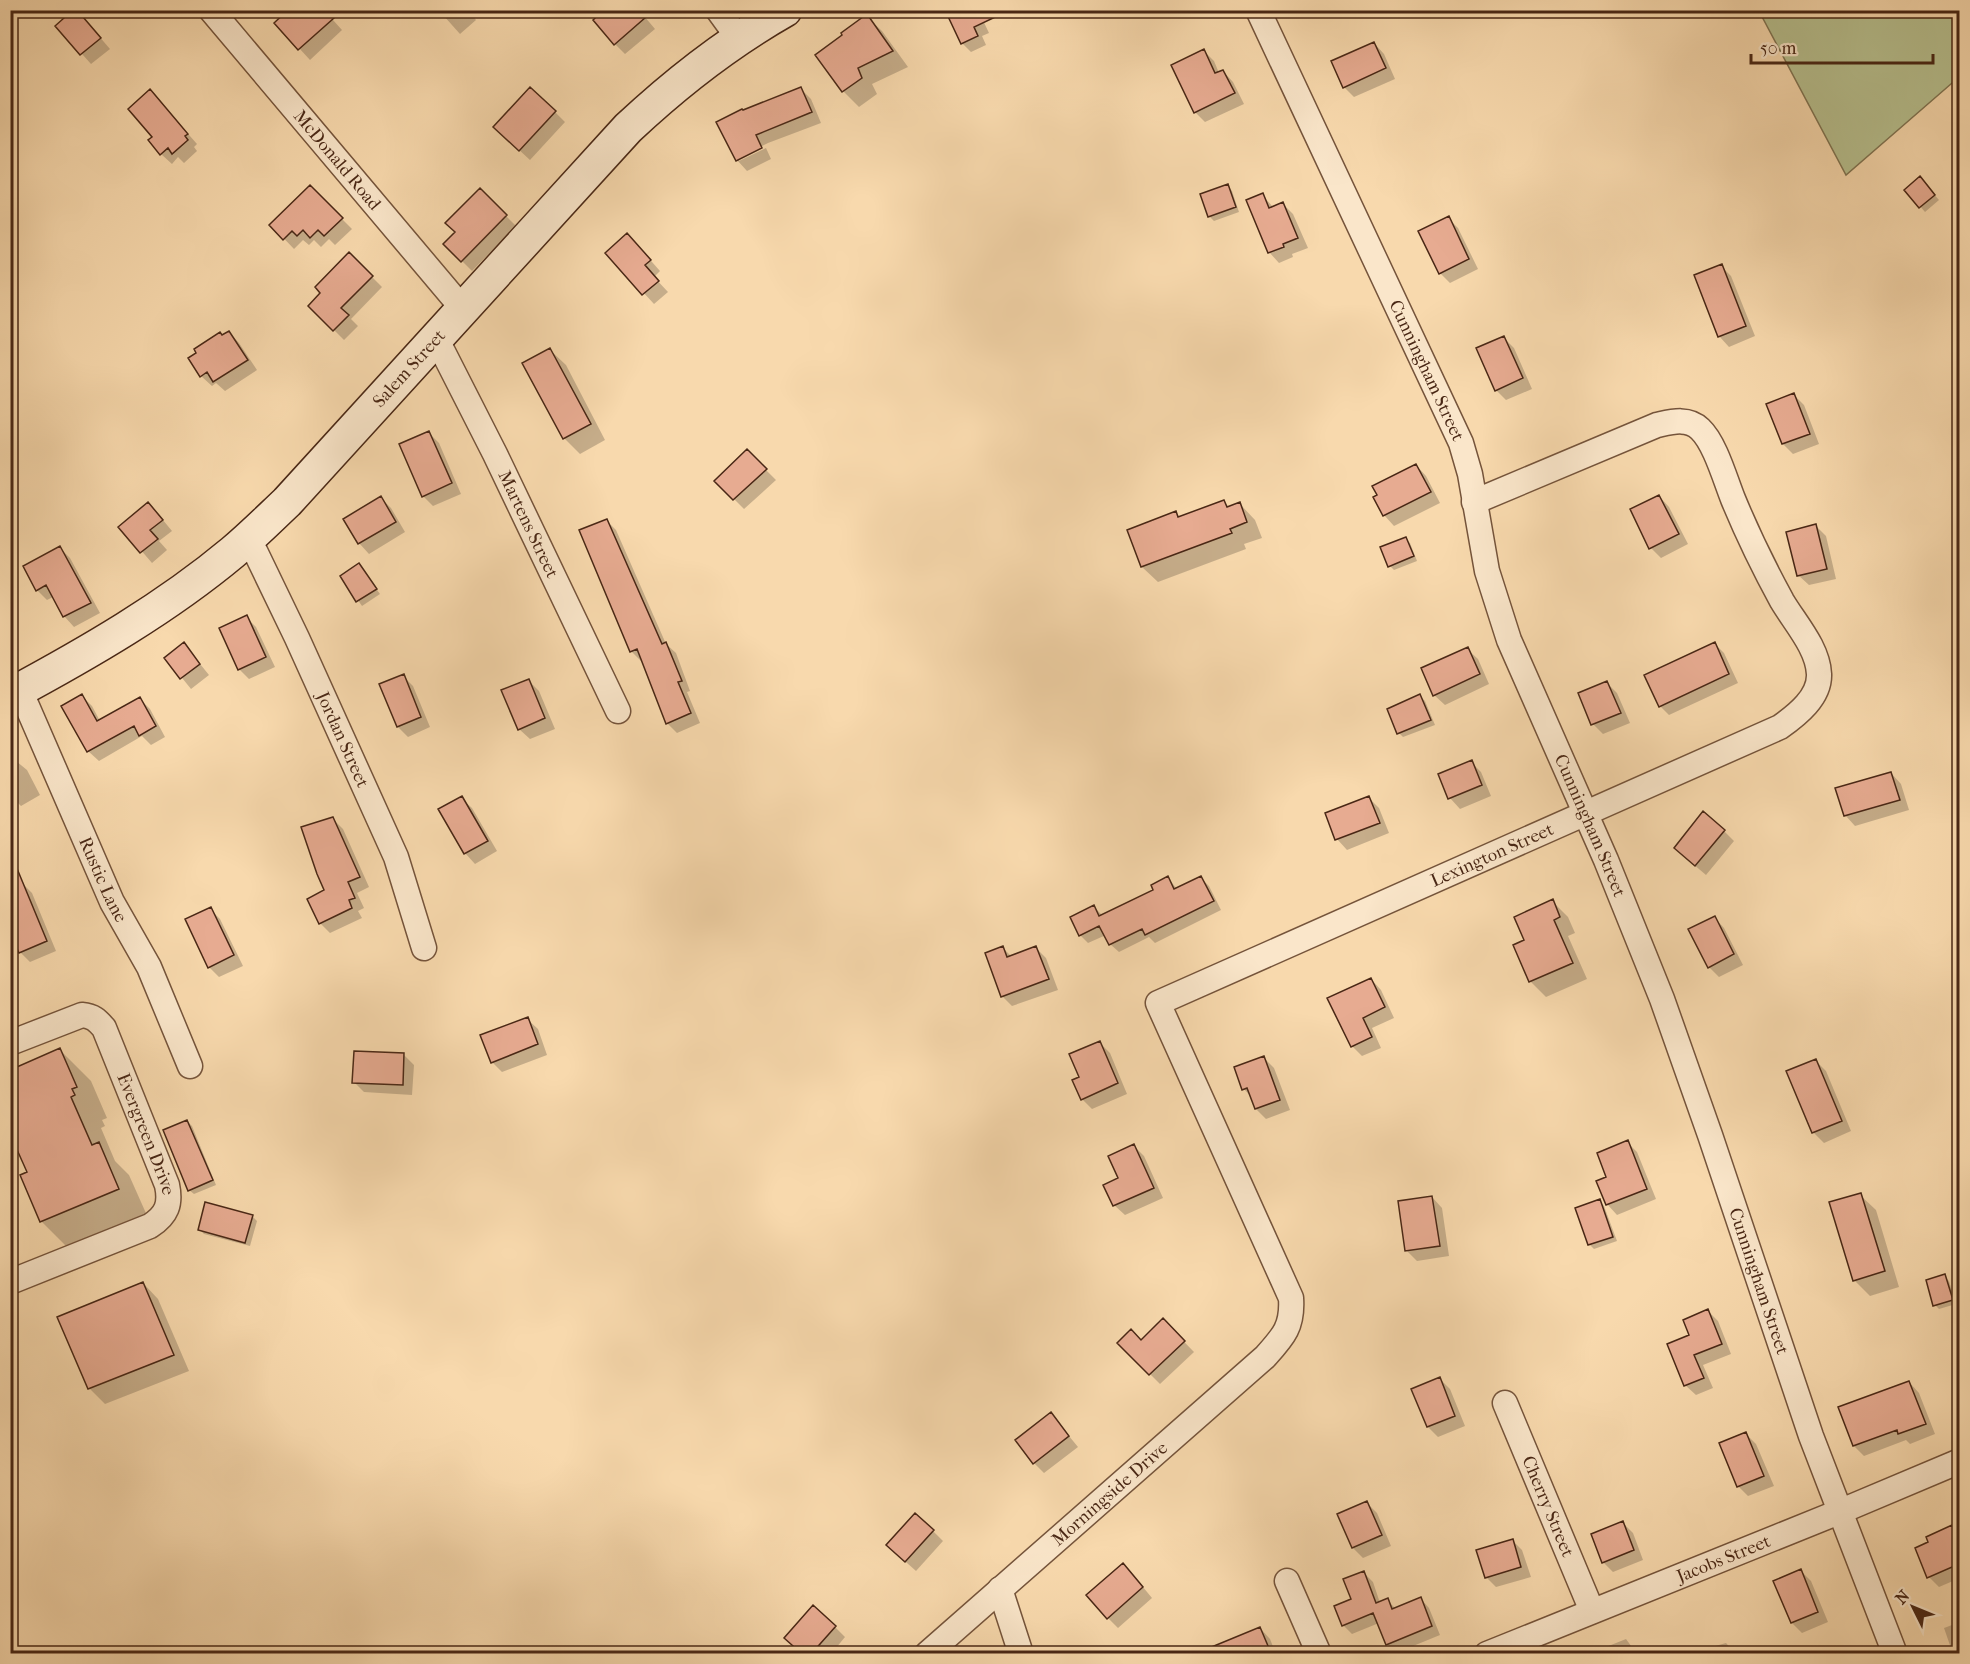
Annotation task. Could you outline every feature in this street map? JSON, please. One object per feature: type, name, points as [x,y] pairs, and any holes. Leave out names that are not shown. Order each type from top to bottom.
[{"type":"street","name":"McDonald Road","points":[[211,10],[463,309]]},
{"type":"street","points":[[718,10],[739,39]]},
{"type":"street","name":"Salem Street","points":[[15,693],[173,597],[248,539],[286,502],[628,128],[682,80],[739,39],[785,10]]},
{"type":"street","name":"Cunningham Street","points":[[1257,10],[1453,423],[1466,459],[1487,571],[1509,640],[1635,930],[1688,1069],[1788,1370],[1839,1512],[1894,1653]]},
{"type":"street","name":"Martens Street","points":[[436,338],[495,454],[618,711]]},
{"type":"street","name":"Lexington Street","points":[[1287,1331],[1292,1314],[1291,1299],[1158,1003],[1780,727],[1800,712],[1812,697],[1819,675],[1813,653],[1782,600],[1749,535],[1709,442],[1700,428],[1688,422],[1674,421],[1657,425],[1474,502]]},
{"type":"street","name":"Jordan Street","points":[[248,539],[297,638],[396,857],[424,948]]},
{"type":"street","name":"Rustic Lane","points":[[15,693],[112,902],[149,967],[190,1066]]},
{"type":"street","name":"Evergreen Drive","points":[[10,1043],[82,1014],[97,1019],[104,1028],[163,1174],[170,1198],[168,1208],[161,1219],[150,1226],[10,1282]]},
{"type":"street","name":"Morningside Drive","points":[[927,1653],[1265,1357],[1287,1331]]},
{"type":"street","name":"Cherry Street","points":[[1505,1403],[1592,1611]]},
{"type":"street","name":"Jacobs Street","points":[[1487,1653],[1839,1512],[1959,1461]]},
{"type":"street","points":[[1287,1581],[1319,1653]]},
{"type":"street","points":[[1000,1589],[1021,1653]]},
{"type":"green space","points":[[1759,11],[1959,11],[1959,77],[1846,175]]},
{"type":"building","points":[[73,10],[77,10],[101,38],[80,55],[55,26]]},
{"type":"building","points":[[288,10],[343,10],[298,50],[274,23]]},
{"type":"building","points":[[604,10],[654,10],[614,45],[593,20]]},
{"type":"building","points":[[945,10],[1010,10],[974,27],[978,36],[961,44]]},
{"type":"building","points":[[867,14],[893,51],[858,68],[862,78],[842,92],[815,55]]},
{"type":"building","points":[[1374,42],[1386,68],[1343,88],[1331,61]]},
{"type":"building","points":[[1204,49],[1215,73],[1223,70],[1235,93],[1194,113],[1171,65]]},
{"type":"building","points":[[530,87],[556,111],[519,151],[493,127]]},
{"type":"building","points":[[801,87],[812,112],[756,135],[762,148],[736,161],[716,122],[742,109]]},
{"type":"building","points":[[150,89],[188,134],[185,136],[188,140],[172,154],[168,148],[160,155],[148,140],[152,137],[128,109]]},
{"type":"building","points":[[1920,176],[1935,195],[1919,208],[1904,190]]},
{"type":"building","points":[[1228,184],[1236,207],[1208,217],[1200,194]]},
{"type":"building","points":[[310,185],[343,218],[324,236],[318,230],[310,238],[303,230],[297,236],[292,231],[283,240],[269,225]]},
{"type":"building","points":[[480,188],[507,215],[461,262],[443,244],[455,232],[445,223]]},
{"type":"building","points":[[1263,193],[1269,208],[1283,202],[1298,238],[1268,253],[1246,200]]},
{"type":"building","points":[[1449,216],[1469,259],[1439,274],[1418,231]]},
{"type":"building","points":[[627,233],[651,260],[645,265],[659,281],[642,295],[605,253]]},
{"type":"building","points":[[349,252],[373,276],[341,308],[349,315],[333,331],[308,306],[320,293],[315,287]]},
{"type":"building","points":[[1722,264],[1746,326],[1718,337],[1694,275]]},
{"type":"building","points":[[229,331],[248,360],[213,382],[207,372],[200,377],[188,358],[196,353],[194,349],[220,332],[222,335]]},
{"type":"building","points":[[1504,336],[1523,378],[1495,391],[1476,348]]},
{"type":"building","points":[[550,348],[591,424],[563,439],[522,363]]},
{"type":"building","points":[[1794,393],[1810,434],[1782,444],[1766,404]]},
{"type":"building","points":[[429,431],[452,483],[422,497],[399,444]]},
{"type":"building","points":[[747,449],[767,469],[733,500],[714,481]]},
{"type":"building","points":[[1416,464],[1431,492],[1383,516],[1373,497],[1377,495],[1372,486]]},
{"type":"building","points":[[1659,495],[1679,534],[1649,549],[1630,509]]},
{"type":"building","points":[[381,496],[396,522],[358,544],[343,519]]},
{"type":"building","points":[[1224,500],[1227,507],[1240,502],[1247,522],[1230,529],[1232,533],[1141,567],[1127,530],[1176,511],[1178,517]]},
{"type":"building","points":[[148,502],[163,520],[150,530],[158,539],[140,553],[118,527]]},
{"type":"building","points":[[607,519],[662,644],[666,642],[682,681],[678,682],[691,713],[666,724],[637,649],[630,652],[579,530]]},
{"type":"building","points":[[1816,524],[1827,569],[1797,576],[1786,532]]},
{"type":"building","points":[[1406,537],[1414,556],[1388,567],[1380,547]]},
{"type":"building","points":[[60,546],[91,603],[63,617],[46,585],[36,591],[23,566]]},
{"type":"building","points":[[359,563],[377,589],[356,602],[340,576]]},
{"type":"building","points":[[247,615],[266,657],[238,670],[219,628]]},
{"type":"building","points":[[184,642],[200,664],[180,679],[164,658]]},
{"type":"building","points":[[1715,642],[1729,674],[1659,707],[1644,675]]},
{"type":"building","points":[[1468,647],[1480,674],[1433,696],[1421,668]]},
{"type":"building","points":[[404,674],[421,717],[397,727],[379,684]]},
{"type":"building","points":[[529,679],[545,718],[518,730],[501,690]]},
{"type":"building","points":[[1607,681],[1621,713],[1591,725],[1578,693]]},
{"type":"building","points":[[82,694],[97,721],[140,697],[156,726],[139,736],[134,726],[87,752],[61,706]]},
{"type":"building","points":[[1420,694],[1431,720],[1397,734],[1387,709]]},
{"type":"building","points":[[1472,760],[1482,785],[1448,799],[1438,774]]},
{"type":"building","points":[[1891,772],[1900,800],[1844,816],[1835,788]]},
{"type":"building","points":[[462,796],[488,841],[464,854],[438,809]]},
{"type":"building","points":[[1369,796],[1380,823],[1335,840],[1325,813]]},
{"type":"building","points":[[1703,811],[1725,830],[1695,866],[1674,848]]},
{"type":"building","points":[[333,817],[360,877],[348,882],[355,898],[349,900],[352,908],[319,924],[307,899],[324,890],[301,827]]},
{"type":"building","points":[[11,854],[47,941],[19,953],[10,933]]},
{"type":"building","points":[[1168,876],[1174,889],[1201,876],[1214,901],[1145,935],[1142,929],[1109,945],[1099,926],[1079,936],[1070,917],[1094,905],[1099,916],[1153,890],[1151,885]]},
{"type":"building","points":[[1553,899],[1560,917],[1554,920],[1573,963],[1529,982],[1513,945],[1524,940],[1514,917]]},
{"type":"building","points":[[211,907],[234,955],[208,968],[185,919]]},
{"type":"building","points":[[1715,916],[1734,954],[1708,968],[1688,929]]},
{"type":"building","points":[[1003,946],[1007,957],[1036,946],[1049,979],[1001,997],[985,953]]},
{"type":"building","points":[[1371,978],[1385,1007],[1363,1018],[1372,1037],[1351,1047],[1327,998]]},
{"type":"building","points":[[528,1017],[538,1044],[491,1063],[480,1035]]},
{"type":"building","points":[[1100,1041],[1118,1083],[1081,1100],[1072,1080],[1079,1077],[1069,1054]]},
{"type":"building","points":[[60,1048],[77,1087],[72,1089],[75,1095],[71,1097],[92,1145],[99,1142],[119,1189],[40,1222],[20,1175],[27,1172],[10,1134],[10,1070]]},
{"type":"building","points":[[354,1051],[404,1053],[403,1085],[352,1083]]},
{"type":"building","points":[[1264,1056],[1280,1100],[1255,1109],[1247,1088],[1242,1090],[1234,1067]]},
{"type":"building","points":[[1816,1059],[1842,1121],[1812,1133],[1786,1071]]},
{"type":"building","points":[[187,1120],[213,1180],[188,1191],[163,1130]]},
{"type":"building","points":[[1628,1140],[1647,1189],[1606,1205],[1596,1181],[1606,1177],[1597,1153]]},
{"type":"building","points":[[1134,1144],[1154,1188],[1113,1206],[1103,1185],[1118,1178],[1108,1156]]},
{"type":"building","points":[[1861,1193],[1885,1271],[1853,1281],[1829,1202]]},
{"type":"building","points":[[1432,1196],[1440,1246],[1405,1251],[1398,1201]]},
{"type":"building","points":[[1600,1199],[1613,1237],[1588,1245],[1575,1208]]},
{"type":"building","points":[[205,1202],[253,1215],[245,1243],[198,1230]]},
{"type":"building","points":[[1945,1274],[1953,1300],[1933,1306],[1926,1280]]},
{"type":"building","points":[[143,1282],[174,1355],[88,1389],[57,1317]]},
{"type":"building","points":[[1708,1309],[1722,1344],[1694,1355],[1704,1378],[1684,1386],[1667,1344],[1689,1335],[1683,1320]]},
{"type":"building","points":[[1163,1318],[1185,1341],[1149,1375],[1117,1343],[1131,1329],[1141,1340]]},
{"type":"building","points":[[1440,1377],[1455,1416],[1427,1427],[1411,1389]]},
{"type":"building","points":[[1909,1381],[1926,1424],[1898,1434],[1897,1430],[1853,1446],[1838,1407]]},
{"type":"building","points":[[1051,1412],[1069,1436],[1033,1464],[1015,1440]]},
{"type":"building","points":[[1746,1432],[1764,1476],[1737,1487],[1719,1443]]},
{"type":"building","points":[[1367,1501],[1382,1535],[1352,1548],[1337,1514]]},
{"type":"building","points":[[915,1513],[934,1530],[905,1562],[886,1545]]},
{"type":"building","points":[[1623,1521],[1634,1550],[1602,1563],[1591,1534]]},
{"type":"building","points":[[1952,1525],[1959,1544],[1959,1564],[1927,1578],[1915,1548],[1928,1542],[1926,1537]]},
{"type":"building","points":[[1513,1539],[1521,1567],[1485,1578],[1476,1550]]},
{"type":"building","points":[[1123,1563],[1143,1587],[1107,1619],[1086,1595]]},
{"type":"building","points":[[1801,1569],[1818,1612],[1791,1623],[1773,1581]]},
{"type":"building","points":[[1364,1571],[1376,1603],[1388,1598],[1392,1609],[1421,1597],[1432,1626],[1386,1645],[1373,1613],[1342,1626],[1334,1606],[1351,1599],[1343,1579]]},
{"type":"building","points":[[813,1605],[836,1626],[812,1653],[801,1653],[784,1638]]},
{"type":"building","points":[[1260,1627],[1271,1653],[1197,1653]]}]
